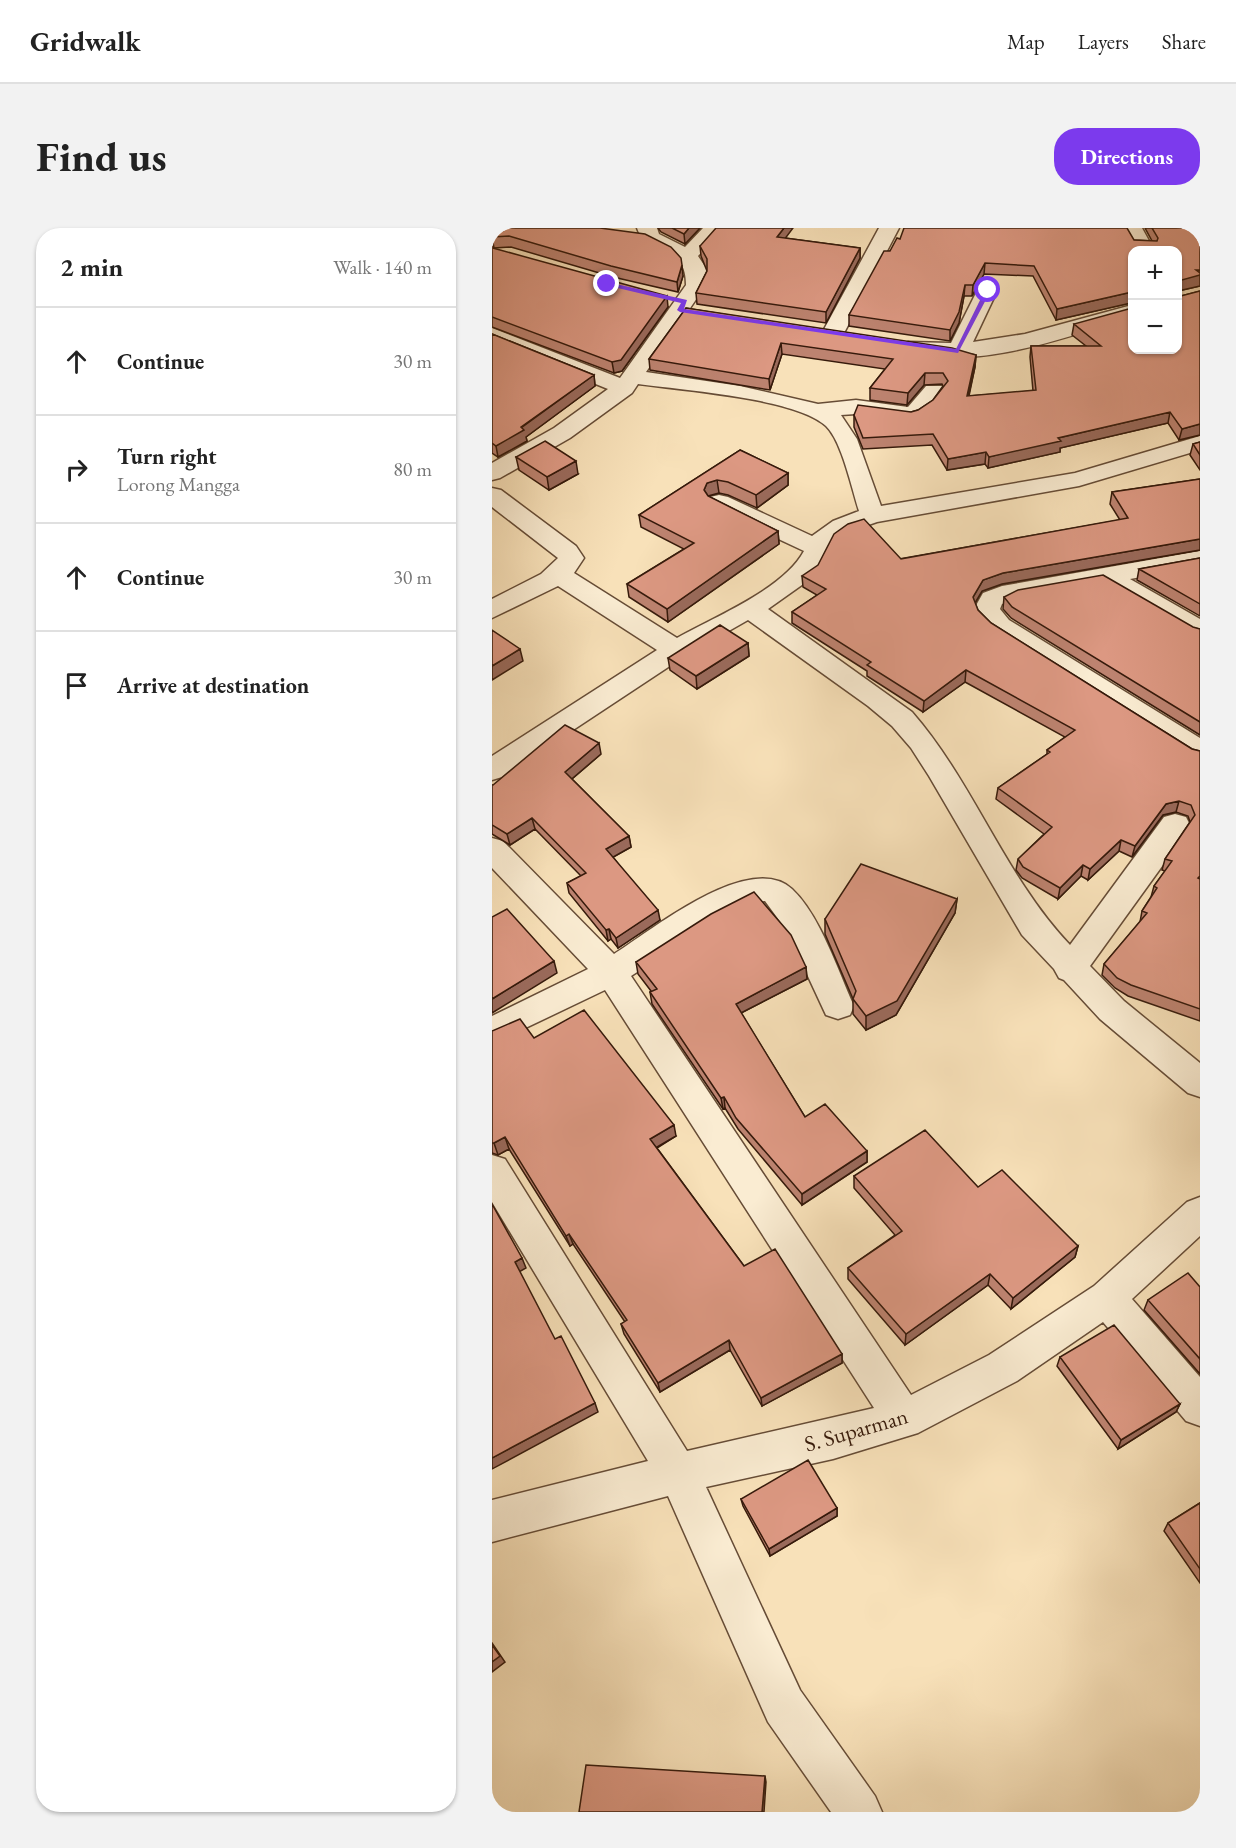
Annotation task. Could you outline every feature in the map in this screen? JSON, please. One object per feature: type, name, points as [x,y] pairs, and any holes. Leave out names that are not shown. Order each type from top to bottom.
[{"type":"street","points":[[687,256],[714,228]]},
{"type":"street","points":[[833,333],[889,228]]},
{"type":"street","points":[[1132,228],[1142,246]]},
{"type":"street","points":[[492,473],[562,434],[629,382],[676,303],[696,285],[696,268],[687,256],[642,234]]},
{"type":"street","points":[[958,351],[988,290]]},
{"type":"street","points":[[676,303],[703,314]]},
{"type":"street","points":[[898,343],[958,351],[988,347],[1128,312]]},
{"type":"street","points":[[810,330],[856,336]]},
{"type":"street","points":[[492,334],[629,382],[776,400],[816,411],[834,420],[843,436],[872,515]]},
{"type":"street","points":[[816,411],[856,407],[910,414],[916,412],[934,391]]},
{"type":"street","points":[[492,770],[676,650],[750,609],[801,575],[812,563],[816,548],[843,526],[872,515],[986,497],[1078,479],[1200,443]]},
{"type":"street","points":[[492,495],[569,555],[570,566],[559,575],[492,610]]},
{"type":"street","points":[[719,502],[816,548]]},
{"type":"street","points":[[1200,559],[999,595],[987,604],[988,614],[1000,626],[1200,751]]},
{"type":"street","points":[[559,575],[676,650]]},
{"type":"street","points":[[1106,576],[1200,630]]},
{"type":"street","points":[[750,609],[878,699],[908,726],[939,769],[1033,926],[1070,969],[1112,1010],[1200,1083]]},
{"type":"street","points":[[1070,969],[1175,825]]},
{"type":"street","points":[[492,849],[611,972],[904,1419]]},
{"type":"street","points":[[492,1031],[611,972],[734,894],[765,889],[786,900],[838,1006]]},
{"type":"street","points":[[492,1170],[678,1473],[784,1706],[859,1812]]},
{"type":"street","name":"S. Suparman","points":[[492,1521],[678,1473],[833,1439],[904,1419],[1003,1368],[1107,1298],[1200,1213]]},
{"type":"street","points":[[1107,1298],[1200,1407]]},
{"type":"building","points":[[492,228],[600,228],[645,234],[671,247],[681,258],[682,265],[677,282],[611,266],[509,236],[492,237]]},
{"type":"building","points":[[672,228],[689,228],[684,234]]},
{"type":"building","points":[[716,228],[784,228],[777,237],[860,248],[826,312],[696,293],[707,271],[707,259],[700,246]]},
{"type":"building","points":[[904,228],[1127,228],[1134,240],[1157,241],[1158,238],[1152,228],[1200,228],[1200,270],[1196,270],[1200,275],[1182,280],[1182,246],[1128,246],[1128,293],[1057,309],[1034,266],[985,263],[973,285],[965,285],[959,312],[950,330],[849,315],[884,251],[890,251],[897,238],[900,239]]},
{"type":"building","points":[[492,247],[667,296],[621,360],[612,362],[492,317]]},
{"type":"building","points":[[1200,291],[1200,424],[1182,429],[1170,412],[1058,438],[1061,441],[989,457],[986,452],[948,459],[933,434],[863,438],[854,415],[858,405],[911,412],[918,410],[933,400],[948,381],[943,373],[925,373],[908,393],[870,388],[893,359],[781,343],[769,379],[649,359],[686,308],[952,348],[976,355],[967,396],[1036,390],[1031,346],[1101,346],[1074,324],[1128,309],[1128,354],[1182,354],[1182,296]]},
{"type":"building","points":[[492,334],[594,375],[521,427],[524,430],[496,446],[492,443]]},
{"type":"building","points":[[545,441],[576,461],[547,477],[516,457]]},
{"type":"building","points":[[1200,442],[1200,455],[1193,444]]},
{"type":"building","points":[[740,450],[788,473],[756,495],[728,482],[717,480],[707,483],[704,490],[708,496],[778,531],[667,609],[627,584],[694,543],[639,515]]},
{"type":"building","points":[[1200,479],[1200,539],[1003,573],[983,580],[973,597],[978,610],[991,623],[1192,749],[1200,751],[1200,876],[1198,878],[1200,879],[1200,1009],[1131,985],[1117,978],[1104,964],[1147,913],[1142,911],[1157,888],[1154,886],[1172,861],[1165,859],[1195,815],[1191,805],[1179,801],[1166,804],[1135,846],[1121,840],[1090,869],[1083,865],[1060,888],[1023,867],[1018,859],[1052,827],[998,788],[1050,752],[1047,750],[1075,730],[966,670],[924,701],[867,665],[871,662],[792,612],[826,589],[802,576],[818,565],[834,534],[848,524],[864,519],[901,559],[1128,518],[1112,492]]},
{"type":"building","points":[[1200,558],[1200,604],[1139,569]]},
{"type":"building","points":[[1103,575],[1200,629],[1200,722],[1012,607],[1004,597],[1018,590]]},
{"type":"building","points":[[720,625],[748,643],[696,676],[668,658]]},
{"type":"building","points":[[492,630],[520,649],[492,666]]},
{"type":"building","points":[[565,725],[599,743],[565,772],[629,836],[606,849],[658,910],[616,938],[609,929],[606,930],[567,883],[586,873],[532,818],[507,834],[492,825],[492,785]]},
{"type":"building","points":[[861,864],[957,899],[897,1001],[866,1016],[853,999],[856,991],[825,919]]},
{"type":"building","points":[[754,892],[791,935],[806,967],[736,1004],[805,1117],[825,1104],[867,1151],[802,1194],[736,1118],[724,1097],[721,1098],[650,992],[657,989],[636,962],[711,914]]},
{"type":"building","points":[[507,909],[554,961],[492,999],[492,917]]},
{"type":"building","points":[[584,1010],[674,1125],[650,1139],[744,1266],[775,1249],[842,1354],[761,1398],[729,1340],[658,1383],[621,1324],[627,1320],[569,1234],[566,1236],[505,1137],[492,1143],[492,1031],[520,1019],[534,1038]]},
{"type":"building","points":[[925,1130],[978,1187],[1002,1170],[1078,1246],[1013,1298],[990,1274],[906,1334],[848,1268],[902,1231],[854,1176]]},
{"type":"building","points":[[492,1204],[522,1258],[515,1262],[555,1339],[561,1336],[595,1403],[492,1458]]},
{"type":"building","points":[[1188,1273],[1200,1287],[1200,1359],[1148,1300]]},
{"type":"building","points":[[1114,1325],[1180,1404],[1121,1440],[1060,1357]]},
{"type":"building","points":[[808,1460],[837,1508],[769,1549],[741,1499]]},
{"type":"building","points":[[1200,1503],[1200,1569],[1168,1523]]},
{"type":"building","points":[[492,1645],[500,1656],[492,1662]]},
{"type":"building","points":[[586,1765],[765,1776],[762,1812],[579,1812]]},
{"type":"route","points":[[607,284],[684,302],[680,310],[918,347],[958,351],[988,290]]}]
